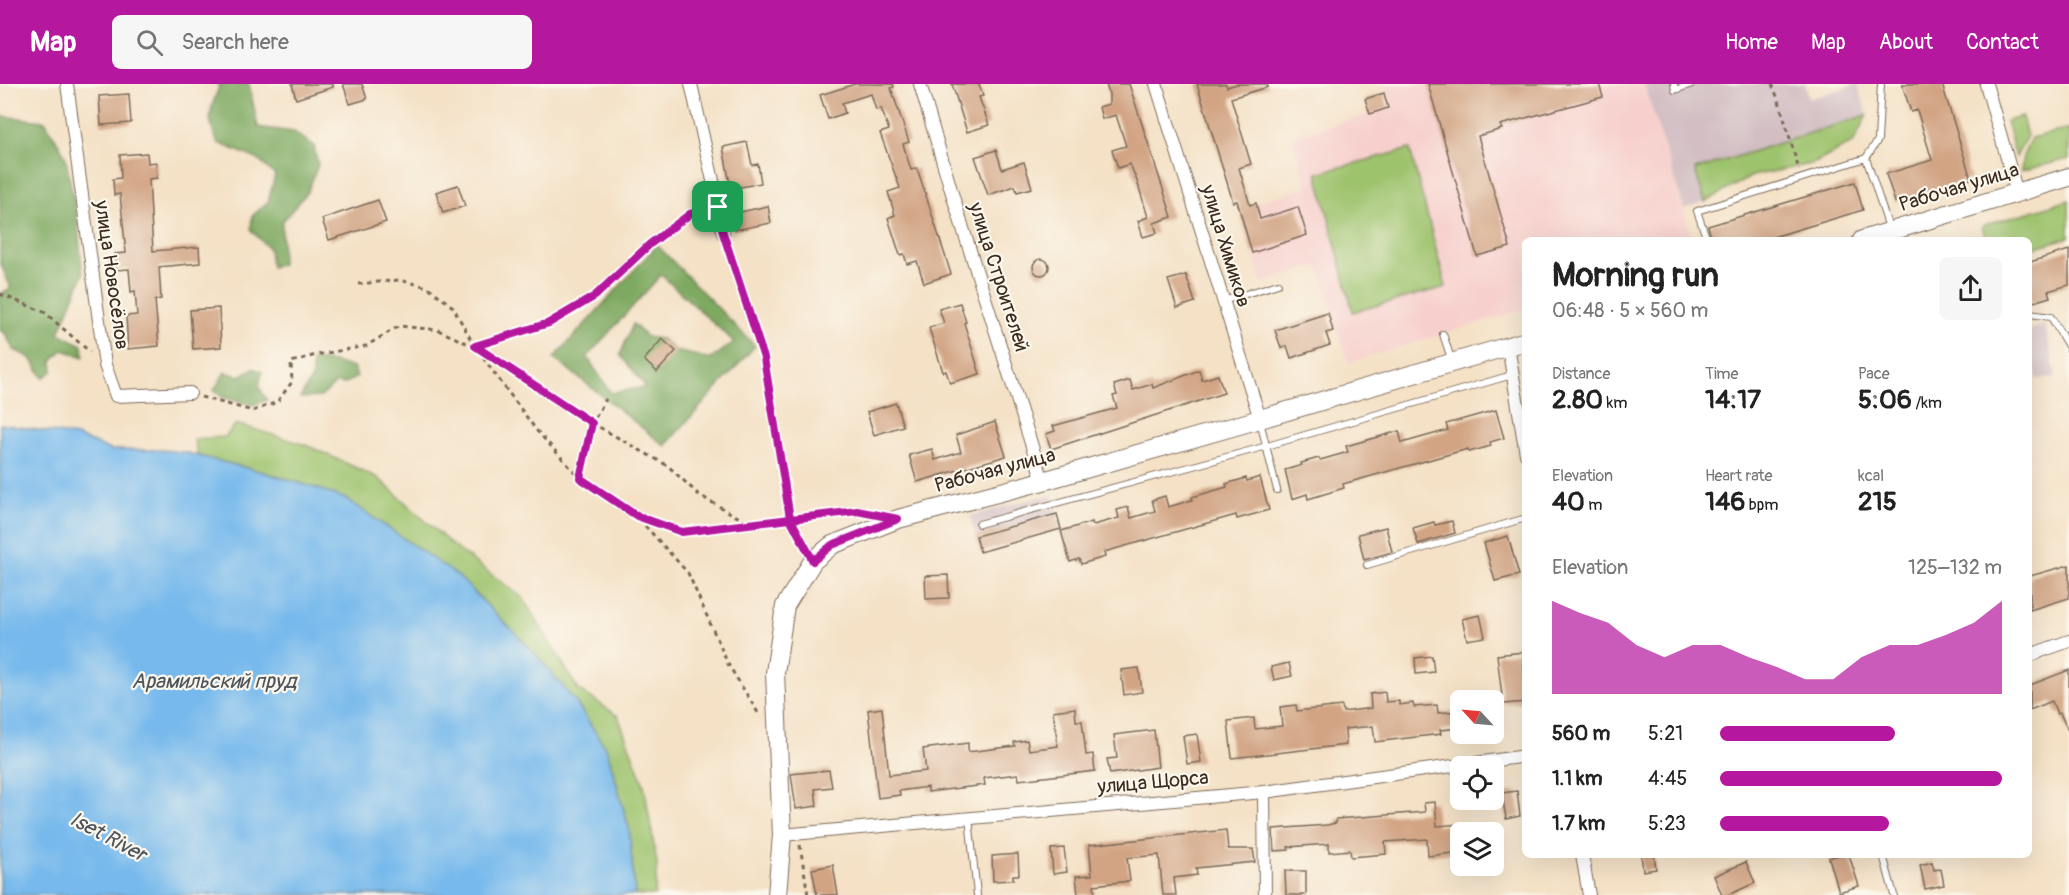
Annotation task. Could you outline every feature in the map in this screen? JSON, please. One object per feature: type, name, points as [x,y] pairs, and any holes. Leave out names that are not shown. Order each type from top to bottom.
[{"type":"main road","name":"Рабочая улица","points":[[1871,237],[2069,177]]},
{"type":"main road","name":"Рабочая улица","points":[[777,895],[790,835],[775,673],[785,606],[813,561],[832,545],[898,519],[1043,481],[1522,342]]},
{"type":"street","name":"улица Новосёлов","points":[[68,84],[105,364],[116,396],[190,393]]},
{"type":"street","points":[[691,84],[723,233]]},
{"type":"street","name":"улица Строителей","points":[[920,84],[954,200],[1043,481]]},
{"type":"street","name":"улица Химиков","points":[[1156,84],[1260,419]]},
{"type":"street","points":[[1986,84],[2017,193]]},
{"type":"street","points":[[1508,346],[1522,416]]},
{"type":"street","points":[[2032,653],[2069,641]]},
{"type":"street","name":"улица Щорса","points":[[790,835],[1264,792],[1522,757]]},
{"type":"street","points":[[1264,792],[1265,895]]},
{"type":"street","points":[[1583,858],[1589,895]]},
{"type":"lane","points":[[1674,84],[1676,90],[1692,84]]},
{"type":"lane","points":[[1706,237],[1697,211],[1866,158],[1878,140],[1881,84]]},
{"type":"lane","points":[[1866,158],[1890,231]]},
{"type":"lane","points":[[1223,301],[1278,284]]},
{"type":"lane","points":[[2032,314],[2051,317],[2069,348]]},
{"type":"lane","points":[[1443,334],[1452,362]]},
{"type":"lane","points":[[979,524],[1267,446],[1512,375]]},
{"type":"lane","points":[[1260,419],[1277,490]]},
{"type":"lane","points":[[1367,565],[1522,519]]},
{"type":"lane","points":[[969,817],[977,895]]},
{"type":"lane","points":[[1884,858],[1894,895]]},
{"type":"path","points":[[1772,84],[1801,177]]},
{"type":"path","points":[[475,346],[549,323],[595,296],[650,244],[690,214],[718,207]]},
{"type":"path","points":[[723,233],[764,358],[790,518],[813,561]]},
{"type":"path","points":[[358,285],[399,280],[428,286],[453,307],[475,346],[537,430],[580,478],[637,516],[682,532],[857,511],[867,513]]},
{"type":"path","points":[[0,294],[44,312],[105,364]]},
{"type":"path","points":[[190,393],[253,411],[277,402],[292,382],[291,362],[366,346],[399,326],[438,330],[475,346],[592,423],[668,466],[699,495],[752,525]]},
{"type":"path","points":[[580,478],[592,423],[606,399]]},
{"type":"path","points":[[637,516],[688,573],[728,664],[761,717]]},
{"type":"path","points":[[790,835],[808,895]]},
{"type":"shaded area","points":[[1384,84],[1644,84],[1692,237],[1522,237],[1522,310],[1348,363],[1318,266],[1262,283],[1239,208],[1307,187],[1292,137],[1391,107]]},
{"type":"shaded area","points":[[1644,84],[1805,84],[1809,99],[1858,84],[1867,115],[1695,169],[1705,202],[1684,209]]},
{"type":"shaded area","points":[[2045,325],[2056,377],[2037,379],[2032,358],[2032,329]]},
{"type":"shaded area","points":[[1052,494],[1061,529],[980,552],[970,516]]},
{"type":"green space","points":[[217,84],[249,84],[258,127],[294,132],[314,146],[318,165],[308,191],[282,222],[282,264],[271,267],[269,249],[251,230],[252,216],[268,202],[275,175],[257,159],[218,143],[210,121],[213,102],[219,87]]},
{"type":"green space","points":[[1867,115],[1854,142],[1815,163],[1752,176],[1705,202],[1695,170]]},
{"type":"green space","points":[[0,116],[45,121],[65,155],[77,217],[83,275],[59,333],[82,345],[84,357],[62,350],[52,361],[53,371],[43,378],[31,358],[14,350],[4,332],[0,331],[0,294],[11,288],[0,262]]},
{"type":"green space","points":[[2022,117],[2027,136],[2016,157],[2006,121]]},
{"type":"green space","points":[[2069,129],[2069,159],[2021,171],[2023,156],[2031,138]]},
{"type":"green space","points":[[1410,149],[1446,287],[1353,312],[1317,173]]},
{"type":"green space","points":[[2069,200],[2069,237],[2032,248],[2032,237],[1985,237],[1982,226]]},
{"type":"green space","points":[[657,245],[755,346],[665,446],[554,358]],"holes":[[[661,275],[734,342],[711,359],[676,351],[662,339],[647,337],[633,324],[620,355],[646,387],[611,393],[587,357]]]},
{"type":"green space","points":[[312,360],[334,362],[354,368],[357,377],[344,384],[336,383],[321,397],[300,398],[312,378]]},
{"type":"green space","points":[[253,368],[262,372],[259,387],[267,400],[253,405],[222,397],[214,390],[225,372],[240,376]]},
{"type":"green space","points":[[236,424],[306,445],[378,478],[452,545],[523,598],[578,689],[618,716],[644,785],[657,864],[655,895],[635,895],[629,828],[607,750],[575,701],[533,651],[458,576],[346,499],[263,472],[198,456],[194,439],[225,437]]},
{"type":"water","name":"Арамильский пруд","points":[[0,424],[76,436],[111,450],[183,452],[316,488],[346,499],[458,576],[533,651],[575,701],[607,750],[629,828],[635,895],[0,895]]},
{"type":"building","points":[[292,84],[333,84],[333,87],[296,99]]},
{"type":"building","points":[[343,84],[362,84],[367,99],[350,104]]},
{"type":"building","points":[[855,84],[893,84],[894,87],[891,88],[909,142],[903,144],[911,170],[917,168],[951,274],[924,283],[917,261],[907,264],[904,254],[900,255],[888,218],[895,215],[888,192],[900,188],[880,133],[889,130],[881,108],[876,110],[871,94],[842,103],[845,113],[828,119],[820,95]]},
{"type":"building","points":[[952,84],[979,84],[983,96],[979,97],[989,125],[967,132]]},
{"type":"building","points":[[1106,84],[1129,84],[1172,217],[1154,223],[1157,233],[1143,237],[1138,221],[1148,217],[1137,181],[1130,164],[1118,168],[1112,150],[1126,146],[1116,115],[1102,119],[1099,107],[1109,104]]},
{"type":"building","points":[[1197,84],[1226,84],[1227,87],[1237,84],[1267,84],[1268,87],[1231,98],[1251,164],[1239,168],[1250,205],[1256,203],[1260,219],[1298,207],[1307,235],[1252,253],[1237,201],[1233,202]]},
{"type":"building","points":[[1428,84],[1599,84],[1603,97],[1500,125],[1502,129],[1478,136],[1510,247],[1477,256]]},
{"type":"building","points":[[1902,84],[1942,84],[1971,179],[1895,202],[1886,174],[1932,160],[1917,110],[1911,112]]},
{"type":"building","points":[[1384,93],[1388,108],[1370,114],[1365,99]]},
{"type":"building","points":[[129,94],[131,123],[101,125],[99,96]]},
{"type":"building","points":[[747,142],[752,165],[758,164],[761,183],[731,189],[723,147]]},
{"type":"building","points":[[996,150],[1002,169],[1024,162],[1032,188],[1017,192],[1015,186],[988,195],[975,157]]},
{"type":"building","points":[[147,153],[148,163],[156,162],[157,178],[149,179],[153,251],[199,247],[200,263],[159,267],[161,299],[155,300],[159,346],[128,349],[126,316],[137,315],[135,291],[131,292],[129,269],[116,270],[115,254],[126,253],[120,194],[114,195],[113,179],[121,178],[120,155]]},
{"type":"building","points":[[1855,182],[1863,210],[1773,237],[1711,237],[1708,226]]},
{"type":"building","points":[[458,185],[465,206],[443,213],[436,192]]},
{"type":"building","points":[[378,200],[386,222],[329,240],[322,219]]},
{"type":"building","points":[[768,206],[771,223],[735,230],[731,214]]},
{"type":"building","points":[[2069,250],[2069,285],[2048,291],[2050,297],[2032,302],[2032,261]]},
{"type":"building","points":[[1041,259],[1047,261],[1049,267],[1047,273],[1041,275],[1035,273],[1033,267],[1035,261]]},
{"type":"building","points":[[1186,275],[1195,302],[1177,308],[1168,280]]},
{"type":"building","points":[[960,303],[980,374],[950,383],[946,371],[943,372],[929,328],[944,323],[939,309]]},
{"type":"building","points":[[219,308],[221,347],[193,349],[190,310]]},
{"type":"building","points":[[1328,313],[1333,331],[1326,333],[1330,345],[1291,358],[1287,346],[1281,348],[1275,330]]},
{"type":"building","points":[[662,339],[676,351],[657,372],[644,360]]},
{"type":"building","points":[[1199,370],[1202,380],[1218,375],[1224,393],[1051,449],[1046,434],[1055,431],[1053,426],[1117,408],[1113,396],[1117,395],[1114,385],[1130,380],[1133,390],[1152,384],[1153,388]]},
{"type":"building","points":[[896,403],[903,426],[874,435],[867,412]]},
{"type":"building","points":[[1496,410],[1504,438],[1490,442],[1491,446],[1469,452],[1468,449],[1343,484],[1344,488],[1308,499],[1307,494],[1292,499],[1285,470],[1302,465],[1301,463],[1348,452],[1346,446],[1399,431],[1402,443],[1448,430],[1446,424]]},
{"type":"building","points":[[995,422],[1006,456],[917,482],[909,455],[932,449],[935,460],[961,452],[956,435]]},
{"type":"building","points":[[1260,477],[1269,510],[1237,519],[1236,515],[1104,552],[1105,557],[1081,564],[1079,559],[1070,562],[1061,531],[1092,522],[1093,525],[1119,518],[1117,510],[1128,507],[1131,518],[1155,511],[1152,500],[1165,496],[1168,507],[1227,487],[1226,484],[1246,478],[1247,481]]},
{"type":"building","points":[[1057,514],[1061,529],[980,552],[976,536]]},
{"type":"building","points":[[1452,521],[1455,533],[1418,544],[1413,528],[1434,522],[1435,525]]},
{"type":"building","points":[[1386,527],[1392,552],[1364,560],[1358,534]]},
{"type":"building","points":[[1508,536],[1519,575],[1495,581],[1484,543]]},
{"type":"building","points":[[2069,565],[2069,598],[2032,609],[2032,575]]},
{"type":"building","points":[[948,575],[949,598],[926,599],[925,576]]},
{"type":"building","points":[[1480,615],[1485,637],[1467,640],[1462,619]]},
{"type":"building","points":[[1522,652],[1522,702],[1504,704],[1504,690],[1501,690],[1497,655]]},
{"type":"building","points":[[1432,656],[1434,672],[1416,674],[1415,658]]},
{"type":"building","points":[[1289,663],[1292,676],[1274,680],[1271,667]]},
{"type":"building","points":[[1139,668],[1142,692],[1124,695],[1121,670]]},
{"type":"building","points":[[2069,670],[2069,733],[2052,701],[2032,709],[2032,684]]},
{"type":"building","points":[[1385,692],[1386,702],[1399,701],[1399,705],[1413,703],[1414,707],[1437,705],[1438,713],[1450,712],[1450,729],[1440,730],[1441,734],[1375,742],[1373,726],[1345,729],[1346,745],[1232,758],[1228,721],[1254,718],[1255,729],[1282,726],[1280,707],[1296,705],[1297,711],[1342,706],[1343,712],[1371,708],[1370,694]]},
{"type":"building","points":[[882,708],[889,775],[926,771],[923,749],[968,743],[968,752],[1015,746],[1014,742],[1027,740],[1029,750],[1058,746],[1053,711],[1075,708],[1076,721],[1082,721],[1086,755],[1093,754],[1095,771],[1019,780],[1018,774],[984,778],[985,785],[928,792],[928,787],[899,791],[900,795],[878,798],[868,710]]},
{"type":"building","points":[[1154,730],[1158,767],[1110,774],[1107,759],[1117,758],[1114,735]]},
{"type":"building","points":[[1197,734],[1201,762],[1187,764],[1183,736]]},
{"type":"building","points":[[829,770],[832,787],[815,789],[817,806],[796,809],[791,774]]},
{"type":"building","points":[[1517,791],[1520,816],[1506,819],[1504,793]]},
{"type":"building","points":[[1435,802],[1437,826],[1450,825],[1450,853],[1428,856],[1427,839],[1385,842],[1386,854],[1351,857],[1350,850],[1329,852],[1329,844],[1288,847],[1289,850],[1274,851],[1273,829],[1327,825],[1336,823],[1336,819],[1425,812],[1424,803]]},
{"type":"building","points":[[1226,830],[1228,849],[1253,849],[1255,862],[1196,868],[1197,875],[1174,878],[1176,895],[1163,895],[1159,855],[1127,858],[1130,881],[1094,885],[1095,895],[1078,895],[1076,876],[1092,875],[1089,845]]},
{"type":"building","points":[[1064,848],[1067,872],[1053,874],[1051,849]]},
{"type":"building","points":[[1018,854],[1019,875],[1013,875],[1013,880],[993,881],[992,856]]},
{"type":"building","points":[[1641,858],[1654,858],[1656,869],[1643,871]]},
{"type":"building","points":[[1829,858],[1850,858],[1859,886],[1839,892]]},
{"type":"building","points":[[1746,862],[1755,883],[1728,895],[1722,895],[1714,876]]},
{"type":"building","points":[[1932,862],[1934,870],[1941,869],[1944,885],[1925,889],[1920,865]]},
{"type":"building","points":[[833,865],[838,895],[817,895],[812,869]]},
{"type":"building","points":[[1285,871],[1306,871],[1306,895],[1286,895]]},
{"type":"route","points":[[718,207],[690,214],[650,244],[595,296],[549,323],[475,346],[592,423],[580,478],[637,516],[682,532],[752,525],[790,518],[857,511],[898,519],[832,545],[813,561],[790,518],[764,358],[723,233],[718,207]]},
{"type":"water label","name":"Iset River","points":[[108,837]]}]
